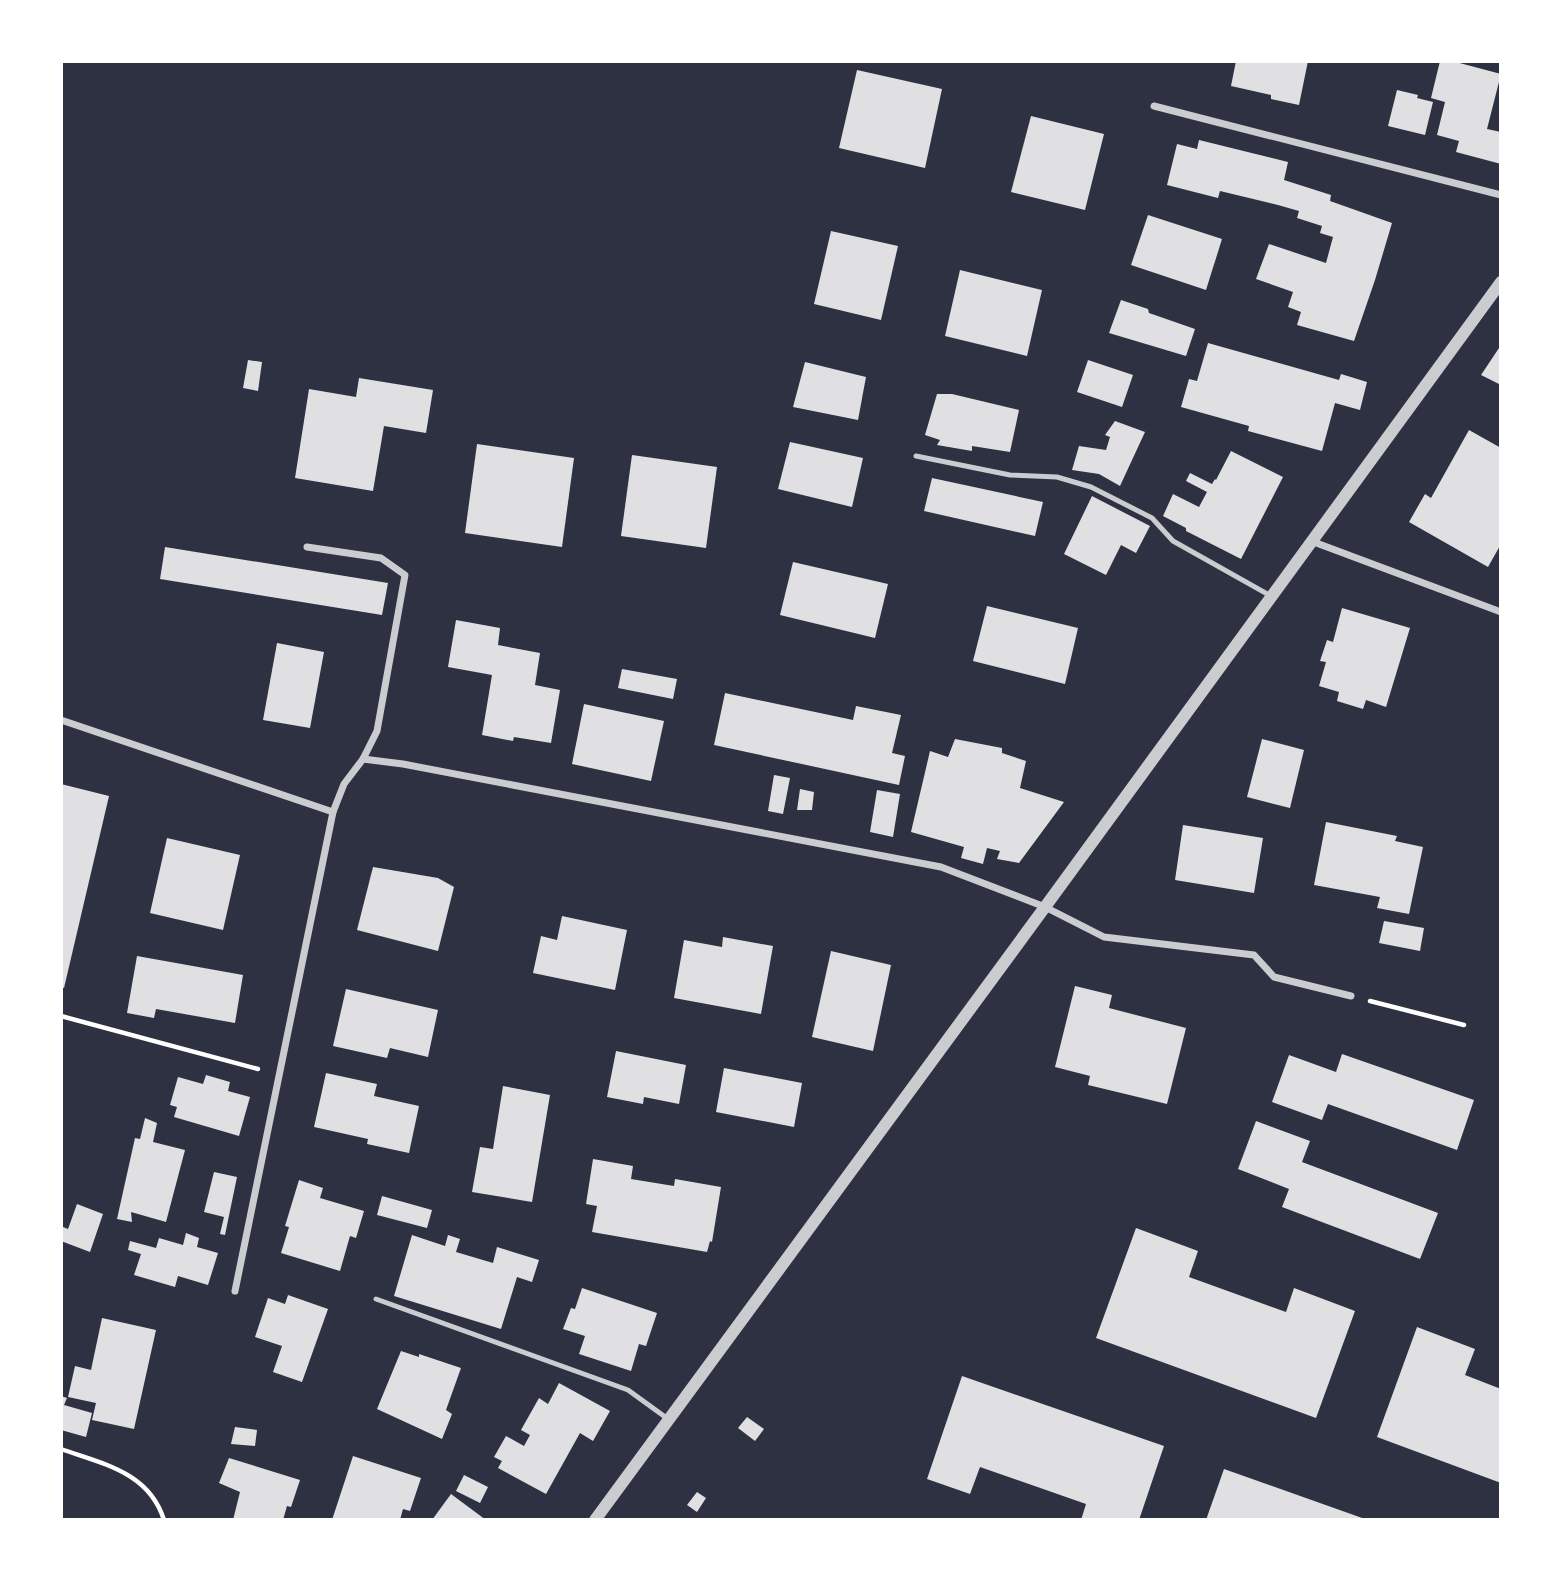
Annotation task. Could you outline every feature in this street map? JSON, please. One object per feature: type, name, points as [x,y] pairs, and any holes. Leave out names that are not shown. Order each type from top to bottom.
[{"type":"street","points":[[1154,106],[1501,195]]},
{"type":"street","points":[[595,1520],[1501,282]]},
{"type":"street","points":[[1311,541],[1501,612]]},
{"type":"street","points":[[235,1291],[333,812],[344,785],[363,760],[377,731],[405,575],[381,558],[307,547]]},
{"type":"street","points":[[61,720],[333,812]]},
{"type":"street","points":[[363,760],[403,764],[941,867],[1045,907],[1104,937],[1254,955],[1274,977],[1351,996]]},
{"type":"lane","points":[[916,456],[1010,475],[1057,477],[1091,488],[1153,518],[1172,541],[1271,596]]},
{"type":"lane","points":[[376,1299],[628,1390],[668,1419]]},
{"type":"path","points":[[1351,996],[1464,1025]]},
{"type":"path","points":[[61,1016],[279,1074]]},
{"type":"path","points":[[61,1449],[123,1471],[155,1499],[164,1520]]},
{"type":"building","points":[[1236,61],[1308,61],[1299,105],[1231,86]]},
{"type":"building","points":[[1440,61],[1452,61],[1501,74],[1487,129],[1501,132],[1501,164],[1456,152],[1459,141],[1437,135],[1445,102],[1431,98]]},
{"type":"building","points":[[857,70],[942,89],[925,168],[839,148]]},
{"type":"building","points":[[1397,90],[1433,102],[1425,135],[1388,126]]},
{"type":"building","points":[[1031,116],[1104,134],[1085,210],[1011,192]]},
{"type":"building","points":[[1199,140],[1288,162],[1284,180],[1331,195],[1330,201],[1392,223],[1354,341],[1297,325],[1301,312],[1288,307],[1293,292],[1256,279],[1269,244],[1326,263],[1333,237],[1320,233],[1322,226],[1297,218],[1299,211],[1278,205],[1220,191],[1218,198],[1167,185],[1177,144],[1197,149]]},
{"type":"building","points":[[1148,215],[1222,239],[1206,290],[1131,265]]},
{"type":"building","points":[[831,231],[898,246],[881,320],[814,304]]},
{"type":"building","points":[[960,270],[1042,290],[1027,356],[945,336]]},
{"type":"building","points":[[1121,300],[1195,329],[1186,356],[1109,333]]},
{"type":"building","points":[[1208,343],[1339,380],[1341,374],[1367,382],[1360,410],[1335,403],[1322,451],[1248,431],[1249,426],[1181,407],[1189,379],[1197,381]]},
{"type":"building","points":[[1501,345],[1501,385],[1481,375]]},
{"type":"building","points":[[248,360],[262,362],[258,391],[243,388]]},
{"type":"building","points":[[1088,360],[1133,375],[1122,407],[1077,392]]},
{"type":"building","points":[[805,362],[866,377],[858,420],[793,407]]},
{"type":"building","points":[[359,378],[433,390],[426,433],[384,426],[373,491],[295,478],[309,389],[356,397]]},
{"type":"building","points":[[937,394],[952,394],[1019,410],[1010,452],[972,446],[972,451],[937,445],[940,440],[925,435]]},
{"type":"building","points":[[1115,421],[1145,432],[1120,486],[1099,474],[1072,470],[1079,446],[1106,450],[1110,437],[1105,435]]},
{"type":"building","points":[[1469,430],[1501,448],[1501,544],[1488,567],[1409,522],[1425,494],[1431,498]]},
{"type":"building","points":[[790,442],[863,458],[852,507],[778,489]]},
{"type":"building","points":[[477,444],[574,458],[562,547],[465,533]]},
{"type":"building","points":[[1231,451],[1283,477],[1241,559],[1163,516],[1173,494],[1199,507],[1207,492],[1186,481],[1190,473],[1212,484]]},
{"type":"building","points":[[632,455],[717,467],[706,548],[621,536]]},
{"type":"building","points":[[932,478],[1043,502],[1035,536],[924,511]]},
{"type":"building","points":[[1092,496],[1150,526],[1136,553],[1121,545],[1106,575],[1064,554]]},
{"type":"building","points":[[165,547],[388,583],[382,615],[160,579]]},
{"type":"building","points":[[793,562],[888,584],[875,638],[780,615]]},
{"type":"building","points":[[987,606],[1078,628],[1065,684],[973,661]]},
{"type":"building","points":[[1342,608],[1410,628],[1386,707],[1366,700],[1363,709],[1337,701],[1339,692],[1319,686],[1326,662],[1320,661],[1327,640],[1333,642]]},
{"type":"building","points":[[456,620],[500,628],[498,645],[540,653],[535,685],[560,690],[551,743],[514,737],[513,741],[482,735],[492,675],[448,667]]},
{"type":"building","points":[[277,643],[324,652],[310,728],[263,720]]},
{"type":"building","points":[[622,669],[677,679],[673,699],[618,688]]},
{"type":"building","points":[[725,693],[853,720],[856,706],[901,715],[892,753],[905,756],[899,785],[714,745]]},
{"type":"building","points":[[584,704],[664,721],[651,781],[572,764]]},
{"type":"building","points":[[955,739],[1002,748],[1002,753],[1026,761],[1020,788],[1064,802],[1019,863],[997,859],[1000,851],[987,848],[983,864],[961,858],[964,847],[911,832],[930,751],[948,757]]},
{"type":"building","points":[[1262,739],[1304,750],[1290,808],[1247,797]]},
{"type":"building","points":[[774,775],[790,778],[783,814],[768,811]]},
{"type":"building","points":[[61,784],[109,796],[64,988],[61,987]]},
{"type":"building","points":[[800,789],[814,792],[812,810],[797,810]]},
{"type":"building","points":[[877,790],[900,794],[893,837],[870,832]]},
{"type":"building","points":[[1326,822],[1397,836],[1395,841],[1423,847],[1409,914],[1377,908],[1380,897],[1314,885]]},
{"type":"building","points":[[1183,825],[1263,838],[1254,893],[1175,880]]},
{"type":"building","points":[[167,838],[240,855],[223,930],[150,913]]},
{"type":"building","points":[[373,867],[438,878],[454,887],[438,951],[357,930]]},
{"type":"building","points":[[562,916],[627,930],[615,990],[533,973],[541,936],[557,940]]},
{"type":"building","points":[[1384,921],[1424,928],[1420,951],[1379,943]]},
{"type":"building","points":[[723,937],[773,946],[761,1014],[674,998],[684,940],[722,947]]},
{"type":"building","points":[[831,951],[891,965],[873,1051],[812,1037]]},
{"type":"building","points":[[137,956],[243,975],[235,1023],[156,1009],[154,1018],[127,1013]]},
{"type":"building","points":[[1075,986],[1112,995],[1109,1008],[1186,1028],[1167,1104],[1088,1085],[1090,1076],[1055,1067]]},
{"type":"building","points":[[346,989],[438,1010],[428,1057],[390,1048],[387,1058],[333,1046]]},
{"type":"building","points":[[616,1051],[686,1065],[679,1104],[644,1097],[643,1104],[607,1097]]},
{"type":"building","points":[[1342,1054],[1474,1100],[1457,1150],[1328,1104],[1322,1120],[1272,1102],[1289,1055],[1336,1072]]},
{"type":"building","points":[[724,1068],[802,1083],[794,1127],[716,1112]]},
{"type":"building","points":[[326,1073],[377,1084],[374,1096],[419,1106],[409,1153],[367,1144],[368,1139],[314,1127]]},
{"type":"building","points":[[206,1075],[230,1082],[228,1091],[250,1097],[239,1136],[174,1117],[177,1107],[170,1105],[178,1077],[203,1084]]},
{"type":"building","points":[[503,1086],[550,1095],[532,1202],[472,1192],[480,1147],[493,1149]]},
{"type":"building","points":[[145,1118],[157,1123],[153,1142],[185,1150],[166,1222],[131,1212],[132,1222],[117,1219],[135,1138],[140,1139]]},
{"type":"building","points":[[1256,1121],[1310,1141],[1302,1162],[1438,1213],[1420,1259],[1282,1207],[1289,1189],[1238,1169]]},
{"type":"building","points":[[593,1159],[633,1166],[631,1179],[674,1186],[675,1179],[721,1187],[712,1242],[710,1241],[707,1252],[592,1232],[597,1206],[586,1204]]},
{"type":"building","points":[[214,1172],[237,1177],[225,1235],[220,1234],[224,1217],[204,1212]]},
{"type":"building","points":[[299,1180],[323,1188],[320,1198],[364,1211],[356,1238],[350,1236],[340,1271],[281,1253],[289,1227],[285,1226]]},
{"type":"building","points":[[382,1196],[432,1210],[427,1228],[377,1215]]},
{"type":"building","points":[[77,1204],[103,1214],[90,1252],[61,1241],[63,1227],[68,1229]]},
{"type":"building","points":[[1136,1228],[1198,1251],[1189,1277],[1286,1312],[1294,1288],[1355,1311],[1316,1418],[1096,1338]]},
{"type":"building","points":[[186,1233],[199,1238],[197,1247],[218,1253],[208,1285],[178,1276],[175,1287],[134,1275],[141,1254],[128,1250],[130,1241],[156,1248],[159,1238],[183,1245]]},
{"type":"building","points":[[412,1235],[445,1246],[448,1235],[460,1239],[456,1252],[493,1263],[497,1247],[539,1260],[532,1282],[517,1277],[501,1329],[394,1296]]},
{"type":"building","points":[[582,1288],[657,1313],[646,1346],[639,1344],[631,1371],[579,1354],[585,1336],[563,1329],[571,1308],[575,1309]]},
{"type":"building","points":[[288,1295],[328,1309],[302,1382],[273,1372],[282,1346],[255,1337],[268,1298],[285,1304]]},
{"type":"building","points":[[102,1318],[156,1330],[134,1429],[92,1420],[96,1403],[68,1397],[75,1366],[91,1370]]},
{"type":"building","points":[[1417,1327],[1475,1349],[1465,1375],[1501,1389],[1501,1483],[1377,1437]]},
{"type":"building","points":[[401,1351],[461,1368],[446,1410],[452,1414],[442,1439],[377,1409]]},
{"type":"building","points":[[962,1376],[1164,1446],[1139,1520],[1081,1520],[1086,1504],[980,1467],[970,1494],[927,1479]]},
{"type":"building","points":[[559,1383],[610,1411],[593,1441],[580,1433],[546,1494],[498,1468],[502,1461],[494,1457],[506,1436],[524,1446],[530,1435],[521,1430],[539,1398],[548,1404]]},
{"type":"building","points":[[61,1396],[67,1398],[64,1405],[92,1413],[86,1437],[61,1430]]},
{"type":"building","points":[[747,1417],[764,1429],[755,1441],[738,1428]]},
{"type":"building","points":[[235,1427],[257,1430],[255,1446],[231,1444]]},
{"type":"building","points":[[353,1456],[421,1478],[410,1511],[403,1509],[400,1520],[332,1520]]},
{"type":"building","points":[[229,1458],[300,1480],[291,1507],[287,1506],[283,1520],[233,1520],[240,1492],[219,1483]]},
{"type":"building","points":[[1224,1469],[1365,1519],[1365,1520],[1206,1520]]},
{"type":"building","points":[[464,1475],[488,1487],[480,1503],[456,1491]]},
{"type":"building","points":[[697,1492],[706,1498],[697,1512],[687,1505]]},
{"type":"building","points":[[451,1494],[486,1520],[432,1520]]}]
